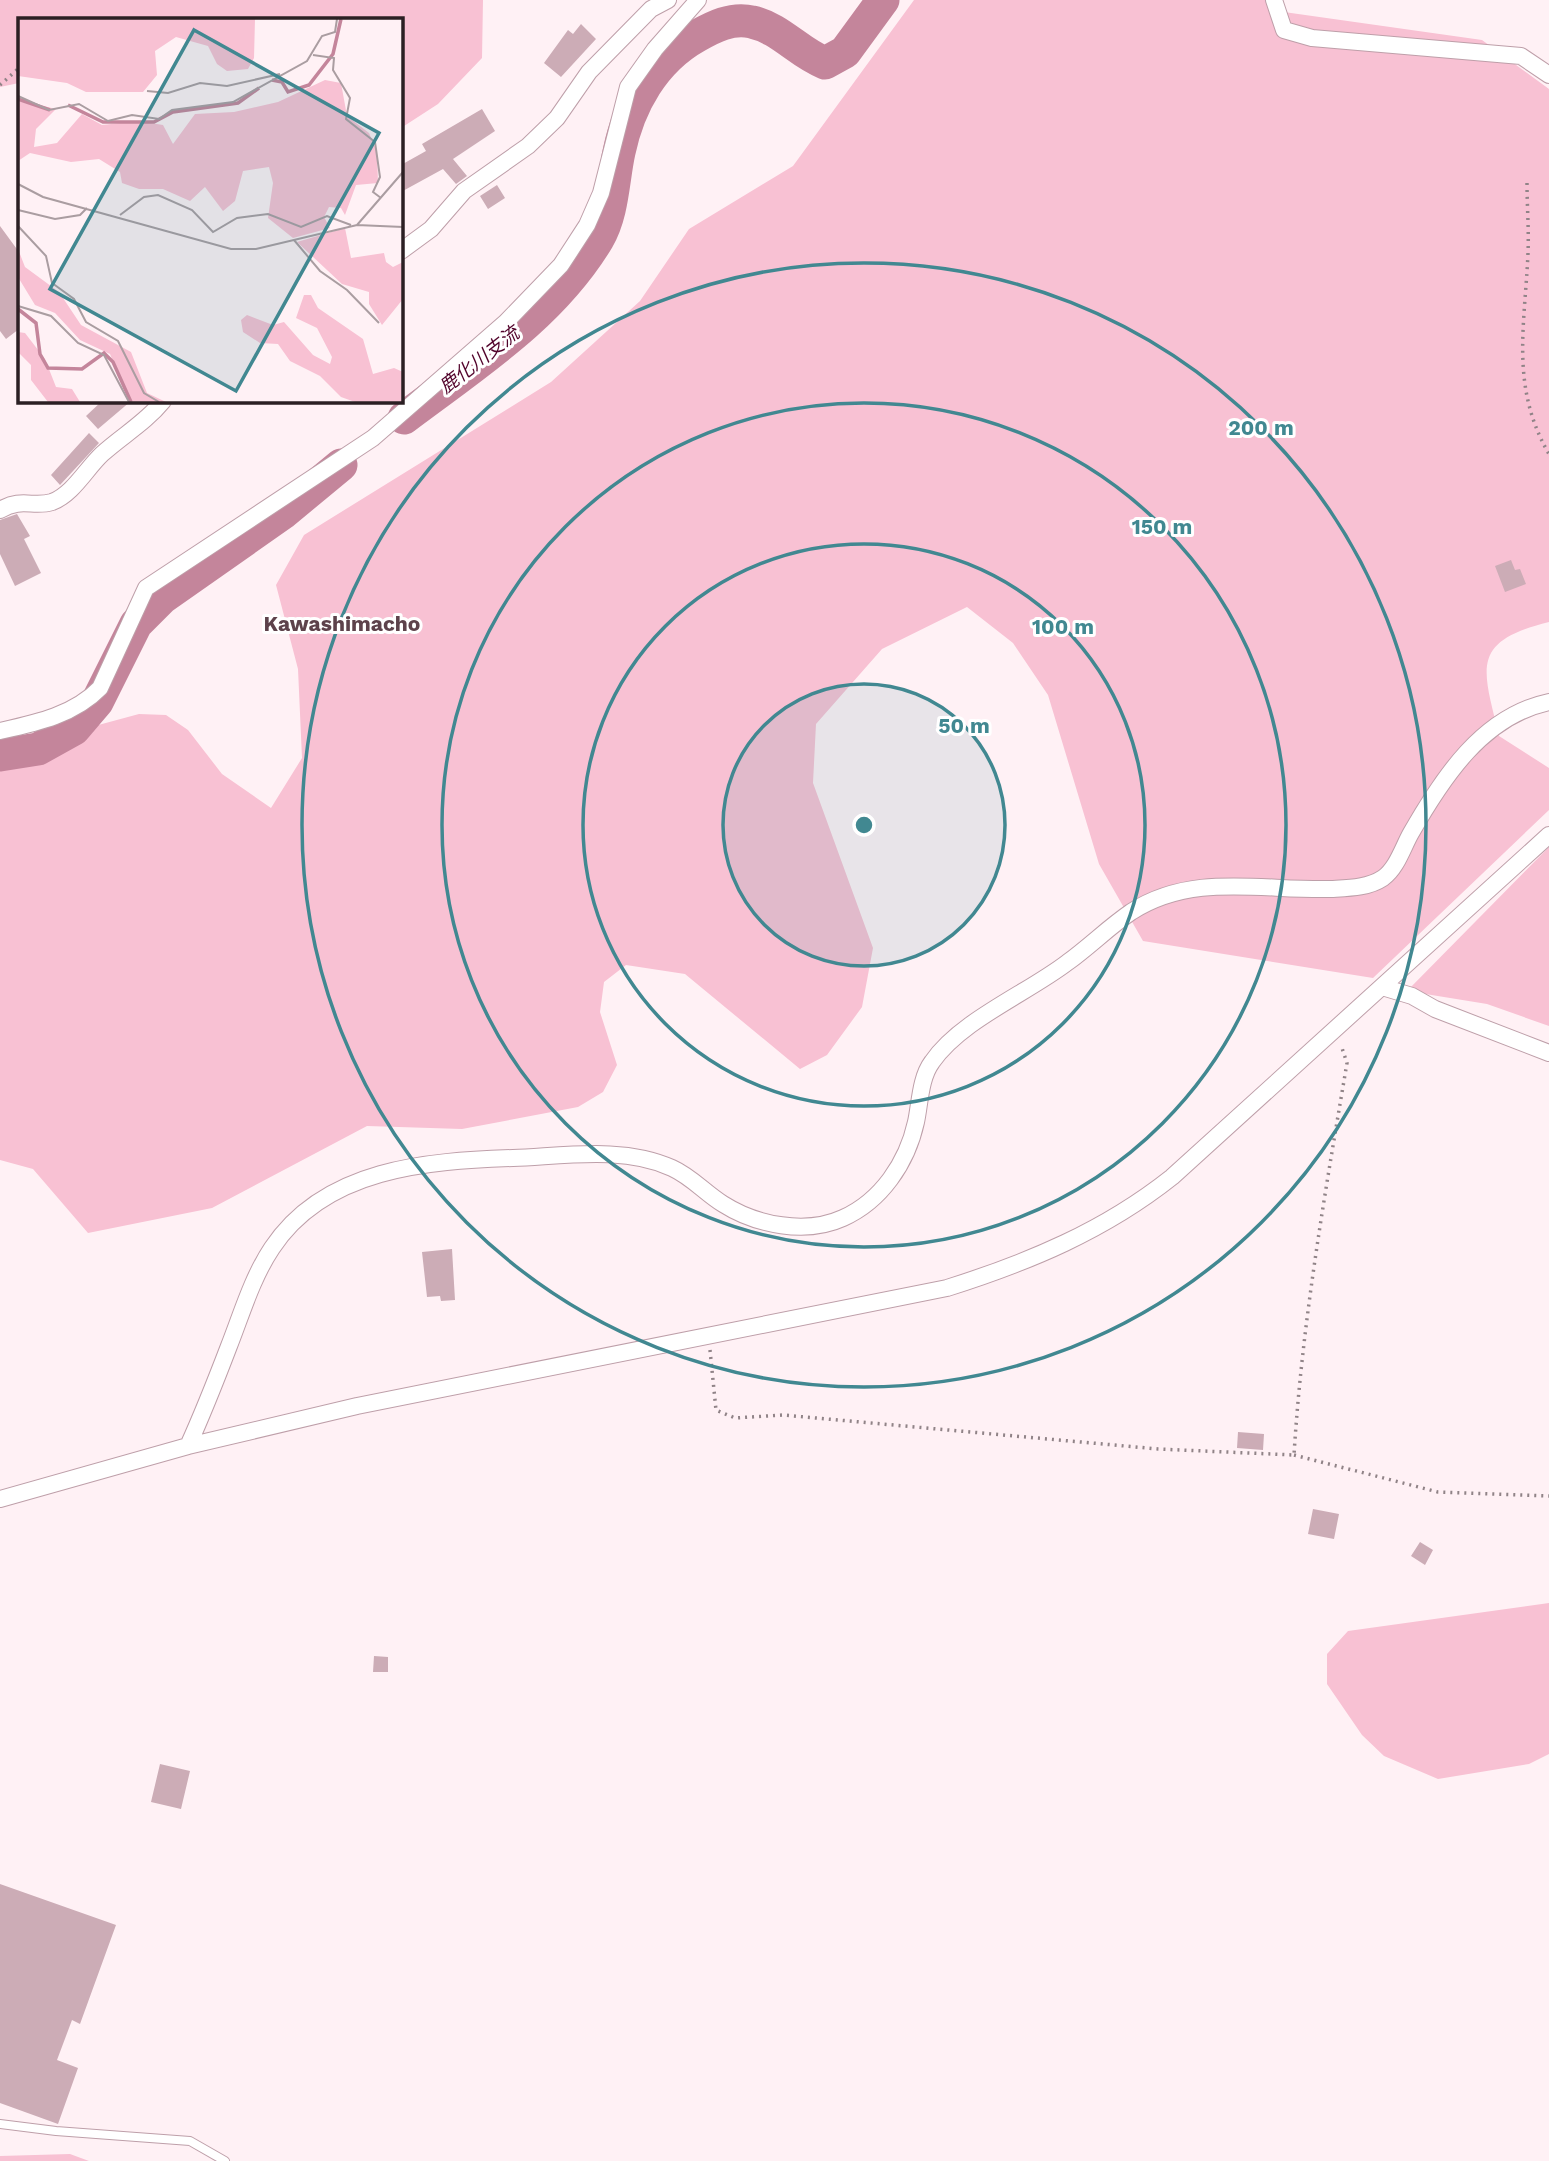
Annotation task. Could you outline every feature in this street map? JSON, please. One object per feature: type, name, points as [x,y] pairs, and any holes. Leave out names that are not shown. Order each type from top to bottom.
[{"type":"street","points":[[402,250],[431,229],[464,191],[528,146],[557,118],[589,72],[651,9],[668,0]]},
{"type":"street","points":[[0,731],[48,721],[93,696],[106,678],[145,588],[373,438],[506,322],[561,265],[587,225],[601,193],[628,87],[654,49],[698,0]]},
{"type":"street","points":[[1274,0],[1284,30],[1312,38],[1521,56],[1549,75]]},
{"type":"street","points":[[0,510],[13,502],[49,503],[63,496],[103,453],[148,420],[162,402]]},
{"type":"street","points":[[188,1446],[252,1285],[273,1246],[316,1206],[353,1183],[381,1172],[441,1161],[629,1156],[677,1170],[724,1205],[752,1217],[809,1227],[838,1221],[862,1208],[888,1184],[915,1128],[929,1065],[974,1025],[1067,964],[1129,913],[1167,894],[1206,886],[1288,890],[1350,888],[1381,880],[1391,871],[1428,806],[1473,745],[1508,716],[1530,706],[1549,702]]},
{"type":"street","points":[[0,1499],[188,1446],[357,1406],[947,1288],[1016,1266],[1067,1244],[1148,1196],[1549,835]]},
{"type":"street","points":[[1382,987],[1412,996],[1435,1009],[1549,1053]]},
{"type":"lane","points":[[0,2124],[190,2141],[225,2161]]},
{"type":"path","points":[[0,85],[18,69]]},
{"type":"path","points":[[1527,183],[1528,252],[1523,319],[1523,383],[1540,438],[1549,454]]},
{"type":"path","points":[[1294,1455],[1297,1395],[1347,1063],[1335,1028]]},
{"type":"path","points":[[709,1334],[716,1409],[735,1418],[783,1415],[1158,1449],[1294,1455],[1438,1492],[1549,1496]]},
{"type":"shaded area","points":[[0,0],[483,0],[482,58],[438,104],[402,127],[402,18],[18,18],[18,83],[0,87]]},
{"type":"shaded area","points":[[914,0],[1273,0],[1284,12],[1482,40],[1549,89],[1549,622],[1505,639],[1494,649],[1488,661],[1487,675],[1499,736],[1549,768],[1549,810],[1373,978],[1143,941],[1099,864],[1048,695],[1013,643],[967,607],[882,649],[816,724],[813,783],[873,948],[862,1007],[827,1055],[800,1069],[685,974],[626,965],[604,982],[600,1012],[617,1065],[603,1092],[578,1107],[462,1129],[367,1126],[212,1208],[88,1233],[33,1169],[0,1160],[0,764],[54,737],[139,714],[166,715],[188,730],[222,774],[271,808],[302,758],[298,669],[276,585],[304,535],[551,382],[640,301],[689,229],[793,166]]},
{"type":"shaded area","points":[[1549,847],[1549,1026],[1487,1004],[1407,991]]},
{"type":"shaded area","points":[[1549,1603],[1549,1754],[1529,1764],[1438,1779],[1384,1756],[1362,1735],[1327,1684],[1327,1654],[1348,1631]]},
{"type":"shaded area","points":[[70,2154],[89,2161],[0,2161],[0,2156]]},
{"type":"building","points":[[581,24],[596,39],[561,77],[544,63],[568,30],[573,34]]},
{"type":"building","points":[[482,109],[495,131],[453,159],[467,176],[456,184],[443,169],[402,191],[402,164],[426,151],[422,144]]},
{"type":"building","points":[[497,185],[505,198],[488,209],[480,196]]},
{"type":"building","points":[[0,226],[18,251],[18,330],[6,339],[0,331]]},
{"type":"building","points":[[101,402],[130,402],[98,429],[86,416]]},
{"type":"building","points":[[89,433],[99,443],[60,485],[51,475]]},
{"type":"building","points":[[17,514],[30,536],[24,539],[41,573],[15,586],[0,554],[0,520]]},
{"type":"building","points":[[1511,560],[1515,570],[1520,569],[1526,584],[1505,592],[1495,566]]},
{"type":"building","points":[[452,1249],[455,1300],[441,1301],[440,1296],[427,1297],[422,1252]]},
{"type":"building","points":[[1238,1432],[1264,1434],[1263,1450],[1237,1448]]},
{"type":"building","points":[[1313,1509],[1339,1514],[1334,1539],[1308,1534]]},
{"type":"building","points":[[1420,1542],[1433,1550],[1425,1565],[1411,1556]]},
{"type":"building","points":[[374,1656],[388,1657],[388,1672],[373,1672]]},
{"type":"building","points":[[160,1764],[190,1771],[181,1809],[151,1802]]},
{"type":"building","points":[[0,1884],[116,1925],[80,2024],[72,2020],[57,2060],[78,2068],[58,2124],[0,2103]]},
{"type":"waterway","name":"鹿化川支流","points":[[404,418],[510,338],[535,316],[579,267],[598,239],[607,219],[619,152],[629,117],[646,85],[668,58],[710,29],[730,22],[745,21],[772,30],[825,63],[845,52],[883,0]]},
{"type":"waterway","name":"鹿化川支流","points":[[0,755],[38,749],[74,729],[97,702],[136,624],[162,598],[283,513],[341,465]]},
{"type":"district","name":"Kawashimacho","points":[[342,623]]}]
